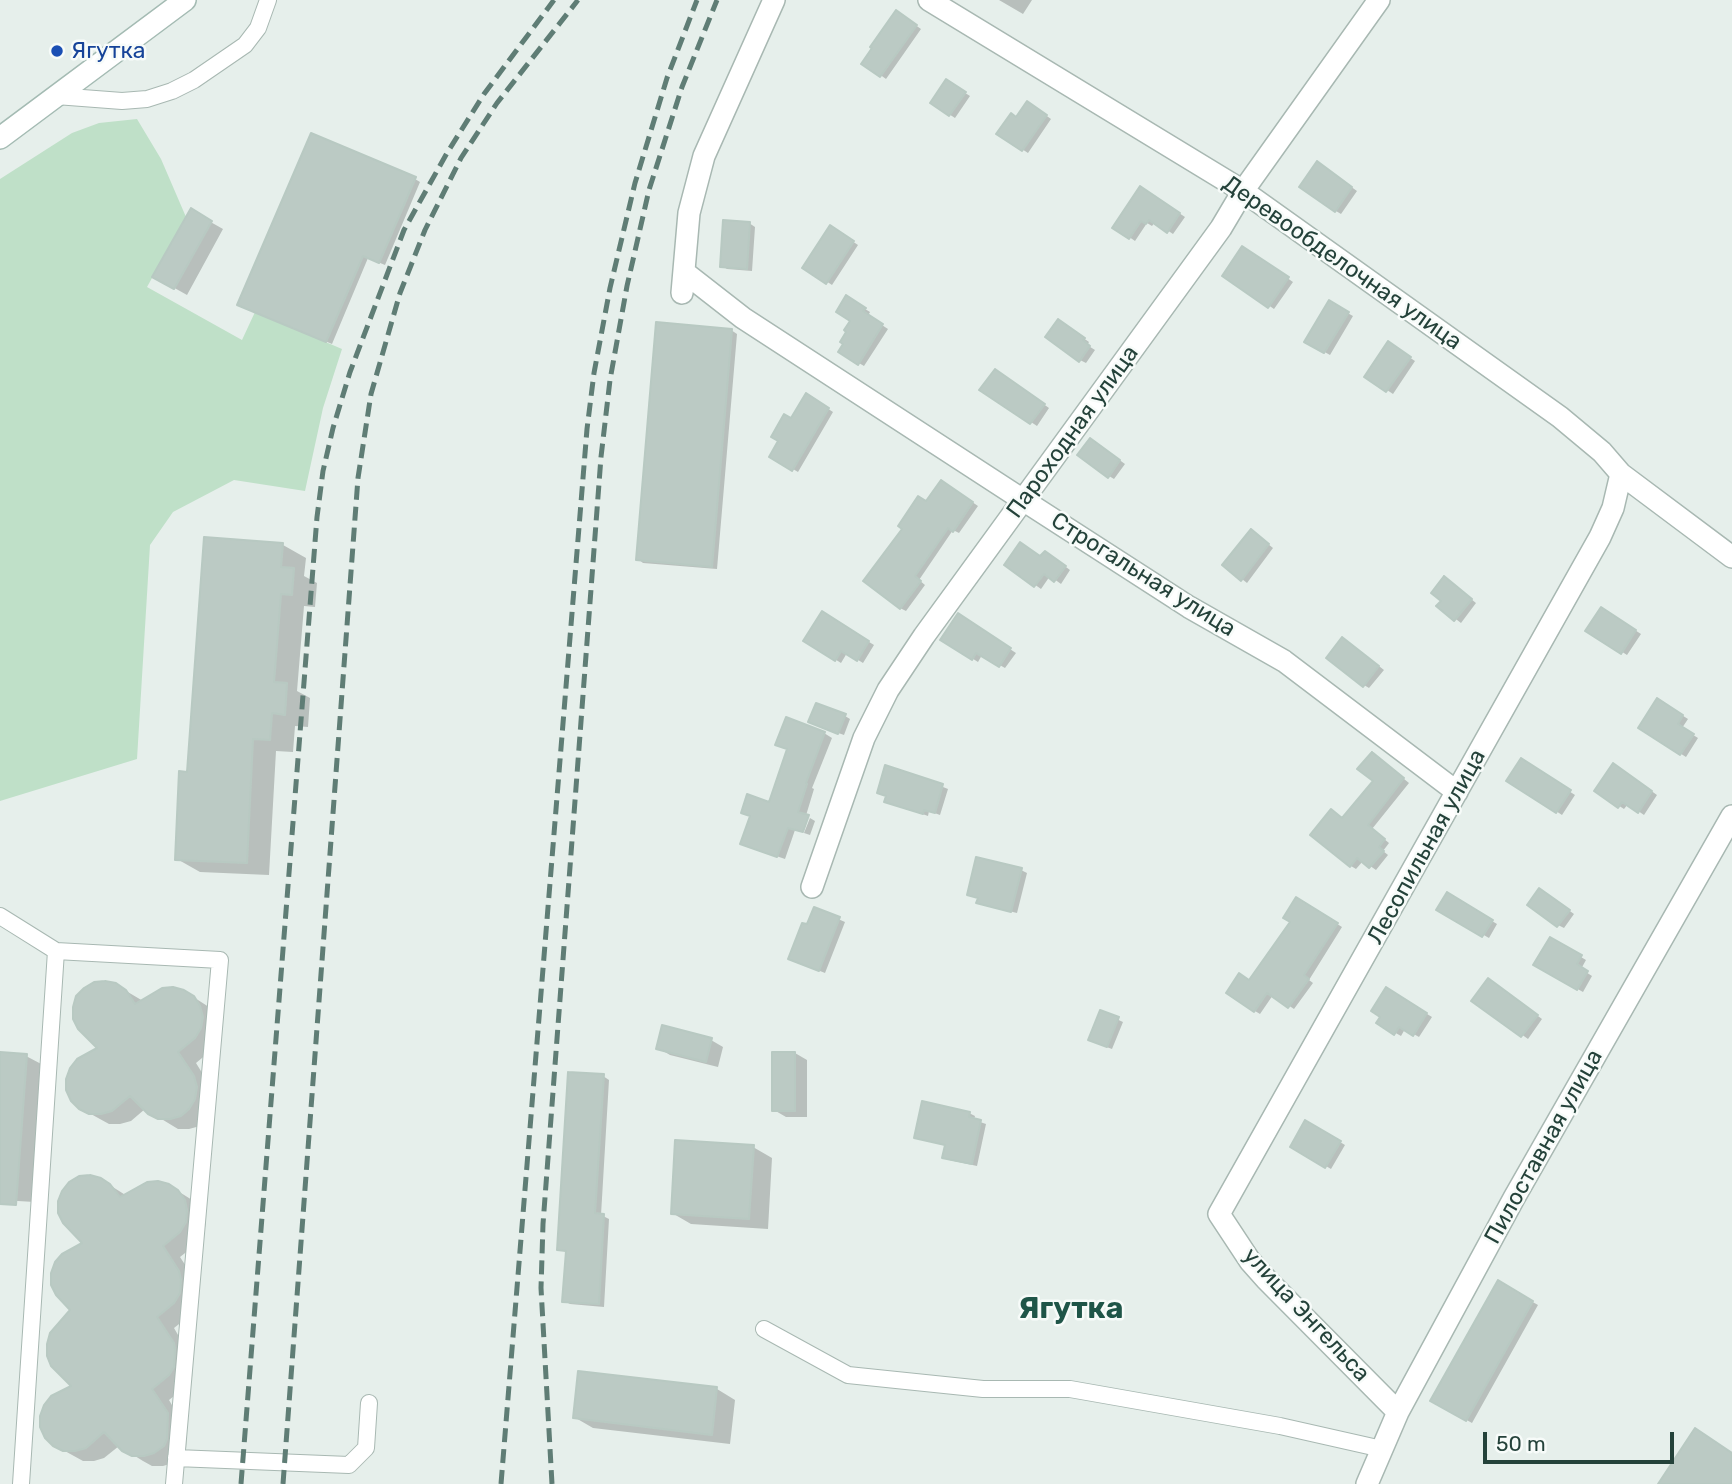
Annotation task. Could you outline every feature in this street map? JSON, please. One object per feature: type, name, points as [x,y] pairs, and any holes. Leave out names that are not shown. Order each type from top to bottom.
[{"type":"street","points":[[0,138],[185,0]]},
{"type":"street","points":[[682,293],[689,212],[704,156],[774,0]]},
{"type":"street","name":"Деревообделочная улица","points":[[929,0],[1244,191],[1560,416],[1602,452],[1622,474],[1732,556]]},
{"type":"street","name":"Пароходная улица","points":[[812,887],[864,738],[888,690],[924,636],[1221,228],[1244,191],[1379,0]]},
{"type":"street","name":"Строгальная улица","points":[[684,272],[743,318],[1023,500],[1189,607],[1284,661],[1457,792]]},
{"type":"street","name":"Лесопильная улица","points":[[1219,1214],[1600,537],[1613,508],[1622,474]]},
{"type":"street","name":"Пилоставная улица","points":[[1367,1484],[1398,1412],[1514,1198],[1732,817]]},
{"type":"street","name":"улица Энгельса","points":[[1219,1214],[1250,1261],[1266,1279],[1398,1412]]},
{"type":"lane","points":[[56,96],[122,101],[147,99],[172,92],[245,45],[258,28],[268,0]]},
{"type":"lane","points":[[0,916],[56,951],[220,960],[174,1484]]},
{"type":"lane","points":[[21,1484],[56,951]]},
{"type":"lane","points":[[764,1329],[848,1375],[983,1389],[1070,1389],[1280,1426],[1382,1448]]},
{"type":"lane","points":[[176,1458],[349,1465],[366,1448],[369,1403]]},
{"type":"green space","points":[[137,119],[161,159],[186,217],[147,287],[242,340],[255,312],[342,349],[323,408],[305,491],[234,480],[173,512],[150,545],[137,759],[0,801],[0,179],[72,133],[99,123]]},
{"type":"building","points":[[896,10],[917,25],[880,77],[861,64]]},
{"type":"building","points":[[946,79],[966,92],[949,116],[930,103]]},
{"type":"building","points":[[1027,101],[1047,115],[1022,151],[996,134],[1011,113],[1016,117]]},
{"type":"building","points":[[311,133],[416,177],[379,263],[363,256],[326,342],[237,305]]},
{"type":"building","points":[[1317,161],[1352,187],[1335,212],[1299,187]]},
{"type":"building","points":[[1140,186],[1180,213],[1167,233],[1149,220],[1146,224],[1141,221],[1129,239],[1112,228]]},
{"type":"building","points":[[191,208],[212,221],[174,289],[152,277]]},
{"type":"building","points":[[723,220],[750,222],[747,269],[720,267]]},
{"type":"building","points":[[830,225],[854,241],[826,284],[802,268]]},
{"type":"building","points":[[1242,246],[1289,277],[1268,308],[1222,276]]},
{"type":"building","points":[[846,295],[866,308],[863,311],[883,324],[858,365],[838,352],[843,344],[840,342],[846,332],[844,330],[850,321],[836,312]]},
{"type":"building","points":[[1329,300],[1349,312],[1324,353],[1304,342]]},
{"type":"building","points":[[1058,319],[1085,338],[1083,340],[1090,346],[1079,362],[1045,337]]},
{"type":"building","points":[[656,322],[732,329],[712,567],[636,560]]},
{"type":"building","points":[[1388,341],[1411,357],[1386,392],[1364,377]]},
{"type":"building","points":[[995,369],[1045,404],[1030,424],[979,390]]},
{"type":"building","points":[[806,393],[829,408],[792,471],[769,457],[778,441],[771,437],[784,414],[791,418]]},
{"type":"building","points":[[1090,438],[1120,460],[1108,478],[1077,455]]},
{"type":"building","points":[[941,480],[973,502],[953,532],[948,528],[915,576],[921,581],[900,609],[863,581],[902,529],[898,526],[918,496],[926,501]]},
{"type":"building","points":[[1251,529],[1269,544],[1241,581],[1222,565]]},
{"type":"building","points":[[204,537],[283,543],[281,567],[294,568],[292,595],[281,594],[274,682],[287,683],[285,715],[272,713],[270,740],[253,739],[247,863],[175,860],[179,771],[187,772]]},
{"type":"building","points":[[1020,542],[1040,556],[1045,551],[1066,566],[1054,582],[1044,574],[1034,587],[1004,565]]},
{"type":"building","points":[[1444,576],[1472,599],[1454,621],[1436,606],[1441,601],[1431,593]]},
{"type":"building","points":[[1601,607],[1636,630],[1621,654],[1585,631]]},
{"type":"building","points":[[822,611],[869,641],[857,661],[841,651],[835,661],[803,641]]},
{"type":"building","points":[[958,613],[1011,648],[999,667],[976,653],[972,660],[940,640]]},
{"type":"building","points":[[1342,637],[1379,666],[1363,687],[1326,658]]},
{"type":"building","points":[[1657,698],[1683,715],[1678,724],[1694,734],[1680,755],[1638,728]]},
{"type":"building","points":[[816,703],[846,714],[838,734],[808,722]]},
{"type":"building","points":[[786,717],[825,732],[798,812],[809,815],[803,832],[788,828],[777,857],[740,844],[750,816],[741,813],[747,794],[769,802],[787,749],[775,745]]},
{"type":"building","points":[[1372,752],[1404,778],[1368,825],[1385,839],[1379,847],[1384,851],[1369,868],[1357,858],[1350,867],[1310,835],[1331,809],[1342,818],[1373,781],[1357,769]]},
{"type":"building","points":[[1521,758],[1571,790],[1556,813],[1506,781]]},
{"type":"building","points":[[1613,763],[1652,791],[1638,813],[1622,802],[1618,808],[1594,791]]},
{"type":"building","points":[[885,765],[943,784],[935,813],[924,810],[923,814],[884,802],[886,796],[877,793]]},
{"type":"building","points":[[976,857],[1022,868],[1011,912],[976,903],[978,898],[967,895]]},
{"type":"building","points":[[1539,888],[1570,910],[1557,927],[1527,905]]},
{"type":"building","points":[[1447,892],[1493,920],[1482,937],[1436,910]]},
{"type":"building","points":[[1296,897],[1338,923],[1304,975],[1309,979],[1288,1008],[1267,993],[1254,1012],[1226,993],[1239,973],[1249,980],[1290,922],[1283,918]]},
{"type":"building","points":[[814,907],[840,917],[819,971],[788,959],[802,923],[807,924]]},
{"type":"building","points":[[1550,937],[1582,955],[1577,964],[1588,971],[1577,990],[1533,965]]},
{"type":"building","points":[[1488,978],[1538,1015],[1521,1037],[1471,1001]]},
{"type":"building","points":[[94,982],[116,983],[126,990],[135,1004],[162,988],[173,987],[194,996],[200,1006],[203,1017],[201,1028],[195,1038],[178,1052],[194,1076],[197,1087],[195,1099],[181,1116],[158,1119],[148,1114],[130,1096],[112,1111],[101,1114],[89,1114],[71,1101],[66,1090],[70,1068],[77,1059],[97,1048],[78,1029],[73,1019],[76,996]]},
{"type":"building","points":[[1386,987],[1427,1013],[1413,1036],[1399,1027],[1394,1035],[1376,1023],[1380,1017],[1371,1011]]},
{"type":"building","points":[[1100,1010],[1119,1017],[1107,1047],[1088,1040]]},
{"type":"building","points":[[662,1025],[712,1038],[706,1062],[656,1049]]},
{"type":"building","points":[[0,1052],[27,1054],[16,1205],[0,1204]]},
{"type":"building","points":[[772,1052],[795,1052],[795,1111],[772,1111]]},
{"type":"building","points":[[568,1072],[604,1074],[595,1213],[604,1214],[599,1304],[562,1302],[566,1251],[557,1250]]},
{"type":"building","points":[[922,1101],[970,1112],[969,1117],[981,1120],[972,1164],[942,1158],[945,1145],[914,1138]]},
{"type":"building","points":[[1305,1120],[1341,1141],[1325,1168],[1290,1147]]},
{"type":"building","points":[[675,1140],[754,1145],[749,1219],[671,1214]]},
{"type":"building","points":[[90,1175],[110,1184],[120,1197],[147,1182],[169,1184],[178,1190],[185,1200],[187,1210],[186,1222],[180,1232],[163,1246],[179,1271],[181,1280],[180,1293],[174,1303],[157,1317],[175,1349],[174,1367],[169,1375],[152,1389],[168,1413],[167,1439],[164,1446],[144,1456],[132,1456],[122,1451],[104,1432],[86,1448],[63,1451],[45,1438],[40,1427],[44,1405],[51,1396],[71,1386],[51,1366],[47,1356],[50,1333],[70,1310],[56,1295],[51,1285],[51,1273],[62,1254],[82,1243],[63,1223],[58,1213],[58,1201],[69,1182],[79,1176]]},
{"type":"building","points":[[1498,1280],[1533,1301],[1466,1421],[1430,1401]]},
{"type":"building","points":[[578,1371],[717,1387],[712,1435],[573,1418]]},
{"type":"building","points":[[1695,1428],[1732,1453],[1732,1484],[1658,1484]]},
{"type":"railway","points":[[241,1484],[317,517],[323,471],[350,372],[404,230],[484,94],[554,0]]},
{"type":"railway","points":[[283,1484],[358,478],[371,394],[400,293],[425,230],[461,158],[497,103],[578,0]]},
{"type":"railway","points":[[501,1484],[587,429],[594,373],[610,288],[635,183],[667,78],[697,0]]},
{"type":"railway","points":[[552,1484],[541,1288],[543,1224],[601,457],[610,380],[627,286],[649,190],[682,87],[717,0]]},
{"type":"place","name":"Ягутка","points":[[57,51]]},
{"type":"district","name":"Ягутка","points":[[1071,1309]]}]
